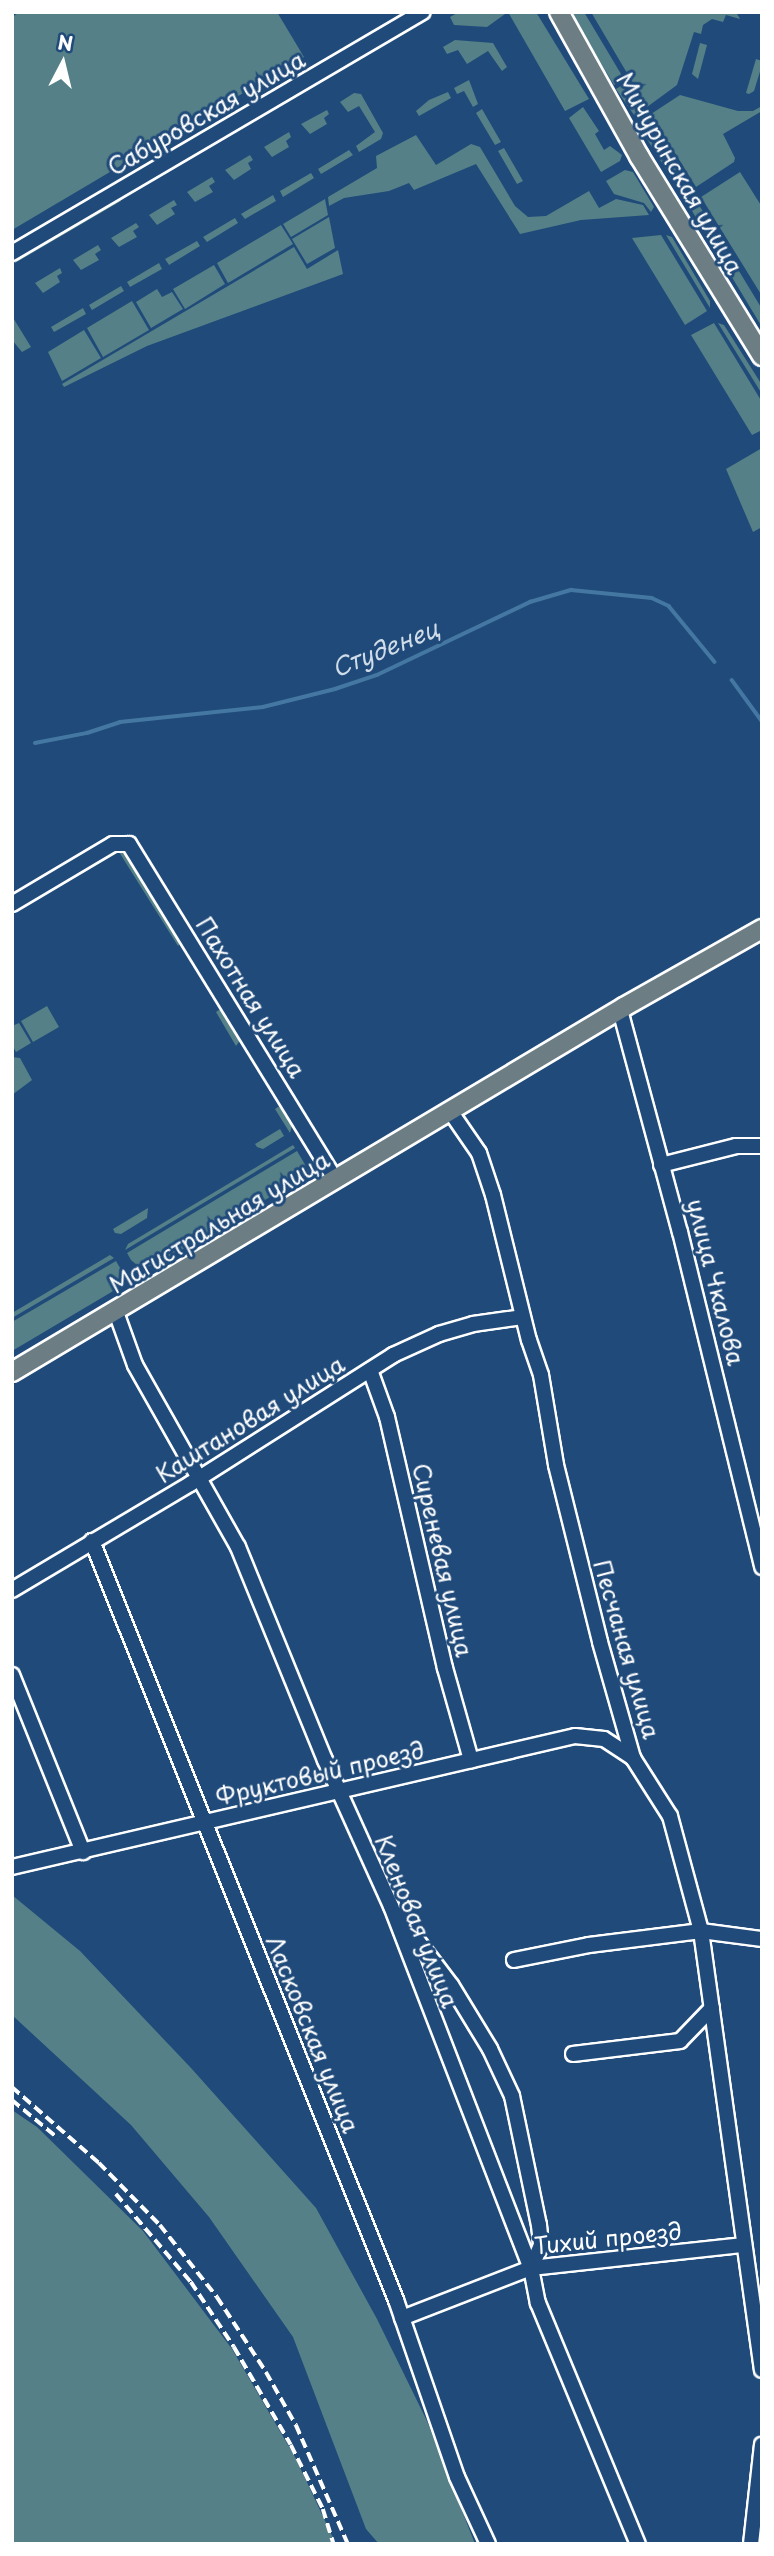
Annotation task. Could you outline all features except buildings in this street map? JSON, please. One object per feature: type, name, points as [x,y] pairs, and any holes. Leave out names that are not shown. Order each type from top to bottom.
[{"type":"main road","name":"Мичуринская улица","points":[[559,12],[651,177],[762,356]]},
{"type":"main road","name":"Магистральная улица","points":[[12,1372],[620,1010],[762,929]]},
{"type":"street","name":"Сабуровская улица","points":[[12,253],[422,12]]},
{"type":"street","name":"Пахотная улица","points":[[12,904],[113,844],[124,842],[133,849],[336,1180]]},
{"type":"street","name":"улица Чкалова","points":[[620,1010],[681,1232],[762,1567]]},
{"type":"street","name":"Песчаная улица","points":[[450,1111],[479,1153],[493,1195],[523,1317],[541,1375],[556,1465],[577,1559],[634,1758],[670,1816],[701,1931],[762,2370]]},
{"type":"street","points":[[661,1165],[736,1146],[762,1146]]},
{"type":"street","name":"Кленовая улица","points":[[116,1312],[125,1329],[135,1364],[201,1476],[238,1547],[391,1906],[531,2267],[538,2303],[638,2544]]},
{"type":"street","name":"Каштановая улица","points":[[12,1590],[201,1476],[393,1355],[439,1334],[474,1324],[523,1317]]},
{"type":"street","name":"Сиреневая улица","points":[[370,1370],[387,1417],[445,1668],[471,1760]]},
{"type":"street","name":"Ласковская улица","points":[[92,1541],[402,2318],[457,2477],[488,2544]]},
{"type":"street","points":[[12,1675],[83,1852]]},
{"type":"street","name":"Фруктовый проезд","points":[[12,1867],[582,1736],[607,1740],[634,1758]]},
{"type":"street","points":[[391,1906],[451,1985],[490,2049],[512,2096],[539,2225],[541,2245],[531,2267]]},
{"type":"street","points":[[514,1960],[589,1945],[701,1931],[762,1939]]},
{"type":"street","points":[[572,2054],[680,2041],[712,2008]]},
{"type":"street","name":"Тихий проезд","points":[[402,2318],[531,2267],[744,2245]]},
{"type":"street","points":[[751,2544],[762,2445]]},
{"type":"green space","points":[[20,12],[277,12],[304,57],[12,230],[12,17]]},
{"type":"green space","points":[[459,12],[505,14],[487,27],[454,25],[450,17]]},
{"type":"green space","points":[[508,12],[536,12],[589,99],[565,111]]},
{"type":"green space","points":[[570,12],[584,12],[624,79],[614,85]]},
{"type":"green space","points":[[591,12],[736,12],[740,19],[726,15],[723,22],[712,19],[703,25],[701,34],[694,32],[677,85],[647,107]]},
{"type":"green space","points":[[455,40],[493,43],[507,67],[502,71],[488,51],[467,64],[458,50],[447,54],[443,47]]},
{"type":"green space","points":[[700,43],[707,45],[698,79],[692,74]]},
{"type":"green space","points":[[756,59],[762,61],[762,65],[754,91],[749,94],[746,93]]},
{"type":"green space","points":[[469,80],[478,104],[473,107],[464,91],[457,94],[454,88]]},
{"type":"green space","points":[[626,83],[642,110],[634,115],[616,89]]},
{"type":"green space","points":[[448,92],[451,98],[419,116],[416,111],[429,100]]},
{"type":"green space","points":[[354,93],[361,94],[383,133],[381,139],[359,152],[356,146],[375,132],[359,106],[348,112],[340,102]]},
{"type":"green space","points":[[680,95],[738,111],[753,111],[762,106],[762,111],[723,134],[735,158],[734,162],[696,187],[651,114]]},
{"type":"green space","points":[[583,107],[599,131],[595,134],[604,150],[610,146],[622,155],[620,161],[601,172],[569,118]]},
{"type":"green space","points":[[482,109],[501,142],[495,145],[476,113]]},
{"type":"green space","points":[[327,110],[329,114],[324,118],[327,124],[310,134],[301,124]]},
{"type":"green space","points":[[647,117],[691,189],[682,195],[638,125]]},
{"type":"green space","points":[[289,132],[291,137],[286,141],[289,147],[272,157],[264,147]]},
{"type":"green space","points":[[416,135],[436,165],[471,144],[480,147],[515,206],[528,217],[546,216],[589,191],[599,208],[616,199],[643,205],[649,215],[581,220],[520,234],[476,164],[414,190],[409,183],[389,191],[344,198],[329,206],[328,197],[377,168],[376,156]]},
{"type":"green space","points":[[504,148],[523,181],[517,184],[498,151]]},
{"type":"green space","points":[[349,150],[353,155],[321,174],[318,169]]},
{"type":"green space","points":[[250,155],[253,160],[248,163],[251,169],[234,180],[225,170]]},
{"type":"green space","points":[[625,170],[633,172],[654,207],[651,212],[644,203],[614,194],[606,181]]},
{"type":"green space","points":[[740,172],[762,207],[762,296],[701,197]]},
{"type":"green space","points":[[311,173],[314,178],[283,197],[280,191]]},
{"type":"green space","points":[[212,177],[215,182],[209,186],[213,192],[195,202],[187,192]]},
{"type":"green space","points":[[273,195],[276,201],[245,219],[241,214]]},
{"type":"green space","points":[[120,199],[121,201],[15,263],[14,261]]},
{"type":"green space","points":[[325,199],[328,215],[291,237],[283,224]]},
{"type":"green space","points":[[174,200],[177,205],[171,208],[175,214],[157,225],[149,215]]},
{"type":"green space","points":[[696,200],[762,309],[762,327],[689,206]]},
{"type":"green space","points":[[329,217],[335,248],[307,264],[292,239]]},
{"type":"green space","points":[[235,218],[238,223],[207,242],[203,237]]},
{"type":"green space","points":[[136,223],[139,227],[133,231],[137,237],[119,247],[111,238]]},
{"type":"green space","points":[[281,225],[293,244],[228,283],[217,263]]},
{"type":"green space","points":[[661,235],[707,311],[685,325],[632,238]]},
{"type":"green space","points":[[666,235],[672,237],[710,301],[710,308]]},
{"type":"green space","points":[[197,241],[200,246],[169,265],[165,259]]},
{"type":"green space","points":[[98,245],[101,250],[95,254],[99,260],[81,270],[73,260]]},
{"type":"green space","points":[[294,247],[307,269],[338,250],[343,274],[147,346],[64,387],[62,384]]},
{"type":"green space","points":[[159,263],[162,269],[130,287],[127,282]]},
{"type":"green space","points":[[214,265],[225,284],[185,309],[173,289]]},
{"type":"green space","points":[[60,268],[62,273],[57,276],[60,282],[43,293],[35,283]]},
{"type":"green space","points":[[121,286],[124,291],[92,310],[89,305]]},
{"type":"green space","points":[[157,289],[162,297],[172,292],[183,309],[151,328],[136,302]]},
{"type":"green space","points":[[132,301],[149,330],[103,357],[87,328]]},
{"type":"green space","points":[[83,308],[86,314],[54,332],[51,327]]},
{"type":"green space","points":[[12,316],[31,347],[22,352],[12,340]]},
{"type":"green space","points":[[714,323],[762,402],[762,430],[752,435],[691,335]]},
{"type":"green space","points":[[718,323],[724,325],[762,385],[762,394]]},
{"type":"green space","points":[[84,330],[101,358],[62,381],[48,352]]},
{"type":"green space","points":[[762,448],[762,527],[753,532],[726,469]]},
{"type":"green space","points":[[118,848],[127,848],[181,942],[178,946],[119,852],[38,899]]},
{"type":"green space","points":[[47,1006],[59,1027],[33,1042],[21,1021]]},
{"type":"green space","points":[[224,1010],[241,1039],[236,1046],[216,1012]]},
{"type":"green space","points":[[19,1023],[31,1043],[16,1052],[12,1045],[12,1026]]},
{"type":"green space","points":[[12,1057],[20,1058],[32,1080],[12,1095]]},
{"type":"green space","points":[[284,1108],[293,1122],[290,1133],[275,1109]]},
{"type":"green space","points":[[280,1129],[284,1136],[263,1149],[257,1147],[255,1144]]},
{"type":"green space","points":[[293,1145],[295,1148],[125,1250],[128,1244]]},
{"type":"green space","points":[[297,1151],[310,1173],[155,1266],[138,1266],[131,1260],[127,1253]]},
{"type":"green space","points":[[148,1208],[147,1218],[121,1234],[115,1233],[113,1229]]},
{"type":"green space","points":[[110,1255],[114,1258],[12,1318],[12,1313]]},
{"type":"green space","points":[[116,1261],[123,1273],[120,1287],[12,1351],[12,1322]]},
{"type":"green space","points":[[12,1895],[80,1951],[191,2068],[316,2208],[377,2319],[427,2421],[475,2544],[379,2544],[366,2529],[293,2337],[209,2217],[131,2125],[12,2015]]},
{"type":"green space","points":[[12,2110],[37,2127],[143,2231],[232,2349],[295,2457],[336,2544],[12,2544]]},
{"type":"waterway","name":"Студенец","points":[[35,743],[87,733],[120,722],[263,707],[335,689],[377,675],[530,602],[571,590],[652,598],[669,606],[715,662]]},
{"type":"waterway","name":"Студенец","points":[[732,680],[762,721]]},
{"type":"railway","points":[[12,2087],[99,2163],[160,2225],[217,2297],[266,2372],[296,2425],[348,2544]]},
{"type":"railway","points":[[12,2100],[58,2138]]},
{"type":"railway","points":[[116,2194],[191,2282],[234,2347],[291,2445],[323,2509],[334,2544]]}]
